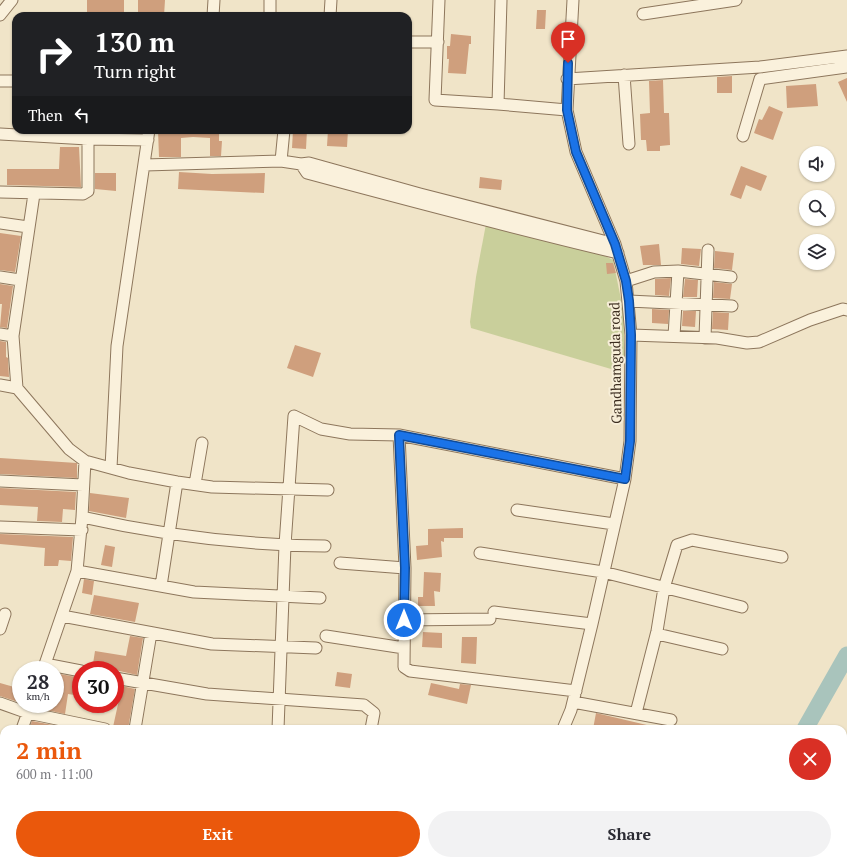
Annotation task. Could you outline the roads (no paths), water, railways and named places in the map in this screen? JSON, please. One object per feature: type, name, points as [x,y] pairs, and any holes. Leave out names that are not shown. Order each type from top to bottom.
[{"type":"street","points":[[0,15],[12,0]]},
{"type":"street","points":[[213,12],[214,0]]},
{"type":"street","points":[[270,0],[270,12]]},
{"type":"street","points":[[330,12],[331,0]]},
{"type":"street","points":[[439,0],[435,100],[567,110]]},
{"type":"street","points":[[498,104],[501,0]]},
{"type":"street","name":"Gandhamguda road","points":[[564,725],[576,691],[592,624],[625,479],[630,441],[631,335],[626,281],[616,249],[576,152],[567,110],[573,0]]},
{"type":"street","points":[[642,14],[734,0]]},
{"type":"street","points":[[412,42],[438,42]]},
{"type":"street","points":[[568,79],[760,67],[847,56]]},
{"type":"street","points":[[743,136],[760,79],[760,67]]},
{"type":"street","points":[[760,79],[847,67]]},
{"type":"street","points":[[624,75],[629,144]]},
{"type":"street","points":[[0,81],[12,81]]},
{"type":"street","points":[[0,134],[88,139],[149,135],[118,346],[111,468]]},
{"type":"street","points":[[281,161],[284,134]]},
{"type":"street","points":[[0,192],[83,194],[88,191],[88,139]]},
{"type":"street","points":[[145,166],[281,161],[301,164],[309,163],[387,189],[616,249]]},
{"type":"street","points":[[34,194],[20,280],[13,336],[17,388],[59,439],[85,461],[178,482],[212,486],[328,490]]},
{"type":"street","points":[[0,223],[28,227]]},
{"type":"street","points":[[705,338],[708,250]]},
{"type":"street","points":[[626,281],[654,272],[678,272],[731,277]]},
{"type":"street","points":[[674,336],[678,272]]},
{"type":"street","points":[[0,277],[20,280]]},
{"type":"street","points":[[629,301],[675,302],[732,306]]},
{"type":"street","points":[[631,335],[705,338],[747,343],[758,342],[810,320],[843,309],[847,310]]},
{"type":"street","points":[[0,334],[13,336]]},
{"type":"street","points":[[0,385],[17,388]]},
{"type":"street","points":[[278,725],[285,545],[294,416],[321,429],[350,434],[399,435],[625,479]]},
{"type":"street","points":[[399,435],[405,568],[404,666],[410,671],[576,691]]},
{"type":"street","points":[[195,484],[202,443]]},
{"type":"street","points":[[46,661],[78,571],[82,530],[85,461]]},
{"type":"street","points":[[0,481],[83,485]]},
{"type":"street","points":[[161,586],[178,482]]},
{"type":"street","points":[[517,510],[614,524]]},
{"type":"street","points":[[82,517],[215,540],[325,546]]},
{"type":"street","points":[[0,527],[82,530]]},
{"type":"street","points":[[636,713],[656,634],[664,588],[677,545],[692,540],[782,557]]},
{"type":"street","points":[[480,553],[603,572],[742,607]]},
{"type":"street","points":[[340,563],[405,568]]},
{"type":"street","points":[[78,571],[194,592],[320,598]]},
{"type":"street","points":[[0,629],[5,614]]},
{"type":"street","points":[[404,620],[492,615],[592,624]]},
{"type":"street","points":[[62,616],[212,644],[316,648]]},
{"type":"street","points":[[136,725],[151,633]]},
{"type":"street","points":[[656,634],[722,649]]},
{"type":"street","points":[[326,636],[404,648]]},
{"type":"street","points":[[124,680],[208,694],[364,705],[374,713],[372,725]]},
{"type":"street","points":[[573,702],[671,720]]},
{"type":"street","points":[[0,703],[12,705]]},
{"type":"street","points":[[23,725],[27,713]]},
{"type":"street","points":[[47,713],[91,725]]},
{"type":"waterway","points":[[807,725],[847,655]]}]
